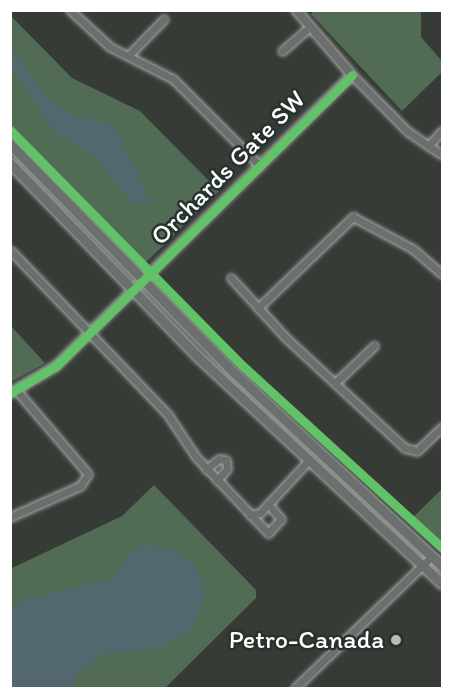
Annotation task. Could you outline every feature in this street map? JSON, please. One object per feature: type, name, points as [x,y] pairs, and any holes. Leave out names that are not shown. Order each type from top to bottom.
[{"type":"main road","points":[[10,144],[142,281],[442,566]]},
{"type":"main road","points":[[10,163],[133,291],[442,584]]},
{"type":"street","points":[[70,10],[97,38],[173,79],[260,166]]},
{"type":"street","points":[[296,10],[309,28],[352,75],[428,146],[442,154]]},
{"type":"street","points":[[129,54],[164,19]]},
{"type":"street","points":[[282,51],[309,28]]},
{"type":"street","name":"Orchards Gate SW","points":[[14,392],[50,372],[352,75]]},
{"type":"street","points":[[428,146],[442,131]]},
{"type":"street","points":[[258,308],[353,217],[404,243],[442,274]]},
{"type":"street","points":[[11,251],[168,415],[206,469],[269,532],[281,519],[268,504]]},
{"type":"street","points":[[231,278],[258,308],[335,383],[409,450],[420,448],[442,427]]},
{"type":"street","points":[[335,383],[374,346]]},
{"type":"street","points":[[10,517],[88,477],[14,392]]},
{"type":"street","points":[[206,469],[219,459],[226,460],[228,467],[217,480]]},
{"type":"street","points":[[250,514],[268,504],[309,460]]},
{"type":"street","points":[[295,688],[432,556]]},
{"type":"green space","points":[[315,10],[421,11],[421,37],[442,61],[442,72],[402,111],[311,14]]},
{"type":"green space","points":[[10,15],[72,78],[140,111],[219,191],[144,264],[11,128]]},
{"type":"green space","points":[[11,326],[45,363],[10,382]]},
{"type":"green space","points":[[154,485],[256,590],[256,598],[165,688],[11,688],[10,569],[122,516]]},
{"type":"green space","points":[[442,489],[442,547],[411,519]]},
{"type":"water","points":[[11,48],[52,103],[72,115],[113,124],[152,203],[132,204],[98,159],[56,133],[11,66]]},
{"type":"water","points":[[145,544],[175,550],[196,566],[205,595],[192,629],[163,647],[100,655],[76,677],[73,688],[11,688],[12,611],[21,601],[115,578],[130,552]]},
{"type":"cycle path","points":[[10,393],[56,366],[352,75]]},
{"type":"cycle path","points":[[10,130],[243,366],[442,548]]},
{"type":"place","name":"Petro-Canada","points":[[396,640]]}]
